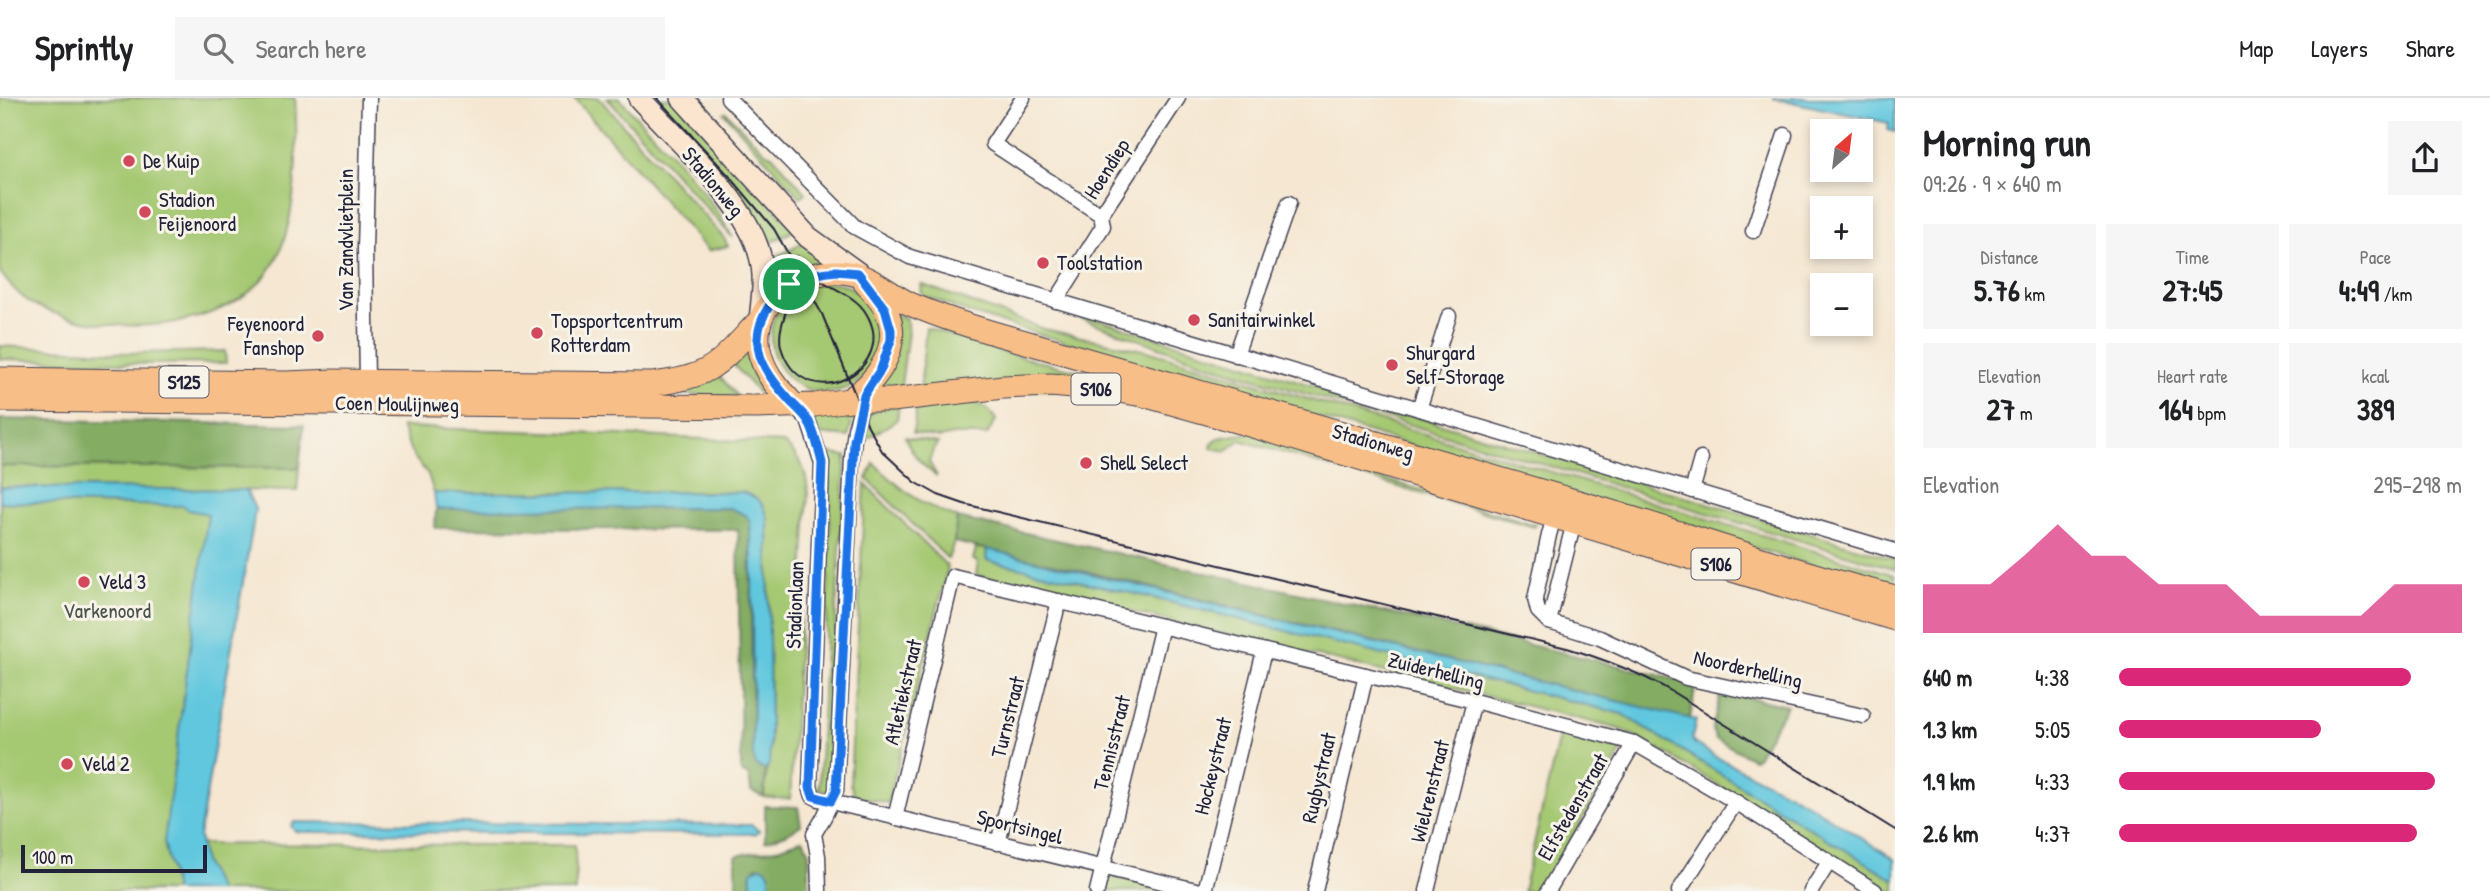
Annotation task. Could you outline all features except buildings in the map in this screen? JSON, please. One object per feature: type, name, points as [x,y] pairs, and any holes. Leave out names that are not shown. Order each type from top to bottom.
[{"type":"main road","name":"Stadionweg","points":[[639,98],[732,200],[751,230],[763,272],[758,341],[764,365],[773,382],[794,405],[1003,387],[1051,385],[1118,391],[1566,513],[1895,597]]},
{"type":"main road","name":"Stadionweg","points":[[682,98],[803,232],[823,250],[908,303],[1007,337],[1895,619]]},
{"type":"main road","points":[[760,320],[780,292],[795,280],[812,274],[836,271],[858,273]]},
{"type":"main road","name":"Stadionweg","points":[[858,273],[885,309],[891,330],[885,359],[863,401]]},
{"type":"main road","name":"Coen Moulijnweg","points":[[0,379],[260,383],[671,382],[701,375],[715,366],[760,320]]},
{"type":"main road","name":"Coen Moulijnweg","points":[[0,400],[500,406],[794,405]]},
{"type":"street","name":"Van Zandvlietplein","points":[[367,382],[365,249],[369,98]]},
{"type":"street","name":"Stadionweg","points":[[728,98],[855,227],[881,244],[910,257],[1895,551]]},
{"type":"street","points":[[1023,98],[993,144],[1101,215]]},
{"type":"street","name":"Hoendiep","points":[[1056,300],[1103,226],[1101,215],[1178,98]]},
{"type":"street","points":[[1753,231],[1785,135]]},
{"type":"street","points":[[1236,355],[1289,203]]},
{"type":"street","name":"Stadionweg","points":[[1419,410],[1449,316]]},
{"type":"street","points":[[819,891],[814,834],[825,800],[836,791],[850,481],[863,401]]},
{"type":"street","name":"Stadionlaan","points":[[794,405],[808,420],[822,463],[810,787],[813,796],[825,800]]},
{"type":"street","points":[[1692,491],[1701,459]]},
{"type":"street","name":"Noorderhelling","points":[[1566,513],[1535,599],[1538,611],[1549,622],[1600,638],[1686,678],[1863,716]]},
{"type":"street","name":"Zuiderhelling","points":[[953,576],[1474,701],[1634,743],[1736,802],[1875,891]]},
{"type":"street","name":"Atletiekstraat","points":[[895,818],[953,576]]},
{"type":"street","name":"Turnstraat","points":[[998,843],[1059,601]]},
{"type":"street","name":"Tennisstraat","points":[[1097,891],[1162,626]]},
{"type":"street","name":"Hockeystraat","points":[[1205,891],[1264,651]]},
{"type":"street","name":"Rugbystraat","points":[[1315,891],[1366,675]]},
{"type":"street","name":"Wielrenstraat","points":[[1427,891],[1474,701]]},
{"type":"street","name":"Elfstedenstraat","points":[[1548,891],[1634,743]]},
{"type":"street","name":"Sportsingel","points":[[825,800],[1200,891]]},
{"type":"street","points":[[1679,891],[1736,802]]},
{"type":"street","points":[[1811,891],[1829,862]]},
{"type":"green space","name":"Stadion Feijenoord","points":[[0,98],[295,98],[296,161],[292,206],[281,248],[273,265],[254,288],[228,305],[198,317],[165,324],[131,326],[98,323],[67,317],[28,301],[0,272]]},
{"type":"green space","points":[[574,98],[599,98],[724,238],[728,246],[708,251]]},
{"type":"green space","points":[[607,98],[619,98],[665,148],[709,200],[733,238]]},
{"type":"green space","points":[[649,98],[674,98],[795,230],[768,244],[752,207]]},
{"type":"green space","points":[[726,112],[765,152],[772,155],[806,193],[801,197],[798,195],[724,113]]},
{"type":"green space","points":[[807,241],[836,266],[795,270],[774,283],[770,260]]},
{"type":"green space","points":[[826,282],[847,286],[865,298],[877,316],[881,337],[877,358],[865,376],[847,388],[826,392],[805,388],[787,376],[775,358],[771,337],[775,316],[787,298],[805,286]]},
{"type":"green space","points":[[921,284],[1044,329],[1148,351],[1895,575],[1895,590],[972,314],[922,295]]},
{"type":"green space","points":[[1057,307],[1895,559],[1895,569],[1209,365],[1057,310]]},
{"type":"green space","points":[[895,314],[906,318],[908,332],[900,393],[872,396]]},
{"type":"green space","points":[[926,327],[998,351],[1146,388],[920,392]]},
{"type":"green space","points":[[0,346],[128,353],[225,351],[226,363],[148,364],[0,359]]},
{"type":"green space","points":[[744,349],[753,376],[764,393],[760,395],[731,362]]},
{"type":"green space","points":[[717,373],[738,397],[663,393]]},
{"type":"green space","points":[[964,401],[983,406],[993,415],[996,420],[987,435],[939,438],[913,433],[917,402]]},
{"type":"green space","points":[[899,405],[897,420],[870,437],[862,435],[873,412]]},
{"type":"green space","points":[[810,417],[853,417],[848,437],[819,434]]},
{"type":"green space","points":[[0,419],[304,425],[299,468],[0,466]]},
{"type":"green space","points":[[401,427],[784,443],[801,464],[808,491],[790,799],[764,797],[770,743],[768,520],[742,492],[434,493],[428,474],[413,456]]},
{"type":"green space","points":[[1249,433],[1344,461],[1372,475],[1536,525],[1534,527],[1240,440],[1226,451],[1211,448],[1218,438]]},
{"type":"green space","points":[[905,437],[938,443],[929,462],[937,476],[918,459]]},
{"type":"green space","points":[[827,453],[846,456],[836,610],[833,750],[829,791],[826,792],[819,789],[830,536]]},
{"type":"green space","points":[[874,463],[912,496],[957,518],[954,542],[948,559],[867,479]]},
{"type":"green space","points":[[0,466],[299,468],[297,491],[0,487]]},
{"type":"green space","points":[[865,484],[948,567],[888,803],[855,796],[850,784]]},
{"type":"green space","name":"Varkenoord","points":[[230,500],[184,844],[575,845],[576,891],[0,891],[0,502],[184,506]]},
{"type":"green space","points":[[730,508],[747,515],[750,522],[753,755],[760,768],[765,770],[764,797],[751,791],[749,776],[741,772],[738,530],[435,528],[436,509]]},
{"type":"green space","points":[[957,518],[1488,635],[1696,684],[1690,719],[1105,576],[954,542]]},
{"type":"green space","points":[[976,548],[987,549],[986,560],[1145,596],[1622,714],[1895,880],[1895,891],[1623,730],[976,575],[978,562],[973,560]]},
{"type":"green space","points":[[1721,691],[1787,706],[1757,757],[1753,759],[1716,739],[1712,730]]},
{"type":"green space","points":[[1561,728],[1625,745],[1541,891],[1523,891]]},
{"type":"green space","points":[[765,806],[798,807],[801,825],[786,834],[765,841]]},
{"type":"green space","points":[[803,839],[809,851],[809,891],[770,891],[770,874],[757,866],[751,875],[751,891],[736,891],[736,855],[776,849]]},
{"type":"green space","points":[[1110,876],[1173,891],[1106,891]]},
{"type":"water","points":[[1773,98],[1895,98],[1895,132],[1888,130],[1889,123]]},
{"type":"water","points":[[0,487],[246,490],[255,509],[199,836],[204,862],[219,891],[175,891],[164,842],[208,514],[188,510],[184,506],[0,502]]},
{"type":"water","points":[[742,492],[760,502],[768,520],[770,743],[769,764],[765,770],[756,765],[753,755],[752,559],[750,522],[746,515],[730,508],[436,509],[434,493]]},
{"type":"water","points":[[987,549],[1696,720],[1692,738],[1694,743],[1798,798],[1895,859],[1895,880],[1622,714],[1145,596],[986,560]]},
{"type":"water","points":[[294,822],[752,825],[759,831],[755,834],[303,832],[295,831],[291,826]]},
{"type":"water","points":[[762,866],[769,873],[770,891],[751,891],[752,871]]},
{"type":"tram line","points":[[657,98],[774,229],[822,314],[868,426],[882,451],[915,482],[938,495],[964,504],[1567,648],[1594,657],[1671,691],[1895,830]]},
{"type":"tram line","points":[[792,266],[792,290],[780,332],[783,353],[795,372],[811,382],[829,383],[847,378],[861,367],[871,352],[873,333],[866,313],[851,298],[816,277],[797,256]]},
{"type":"place","name":"De Kuip","points":[[129,161]]},
{"type":"place","name":"Stadion Feijenoord","points":[[145,212]]},
{"type":"place","name":"Toolstation","points":[[1043,263]]},
{"type":"place","name":"Sanitairwinkel","points":[[1194,320]]},
{"type":"place","name":"Topsportcentrum Rotterdam","points":[[537,333]]},
{"type":"place","name":"Feyenoord Fanshop","points":[[318,336]]},
{"type":"place","name":"Shurgard Self-Storage","points":[[1392,365]]},
{"type":"place","name":"Shell Select","points":[[1086,463]]},
{"type":"place","name":"Veld 3","points":[[84,582]]},
{"type":"place","name":"Veld 2","points":[[67,764]]},
{"type":"route","points":[[836,271],[858,273],[885,309],[891,330],[889,349],[881,369],[864,395],[855,429],[843,614],[836,791],[831,801],[813,796],[810,787],[822,463],[808,420],[773,382],[759,354],[760,320],[789,284],[812,274],[836,271]]}]
